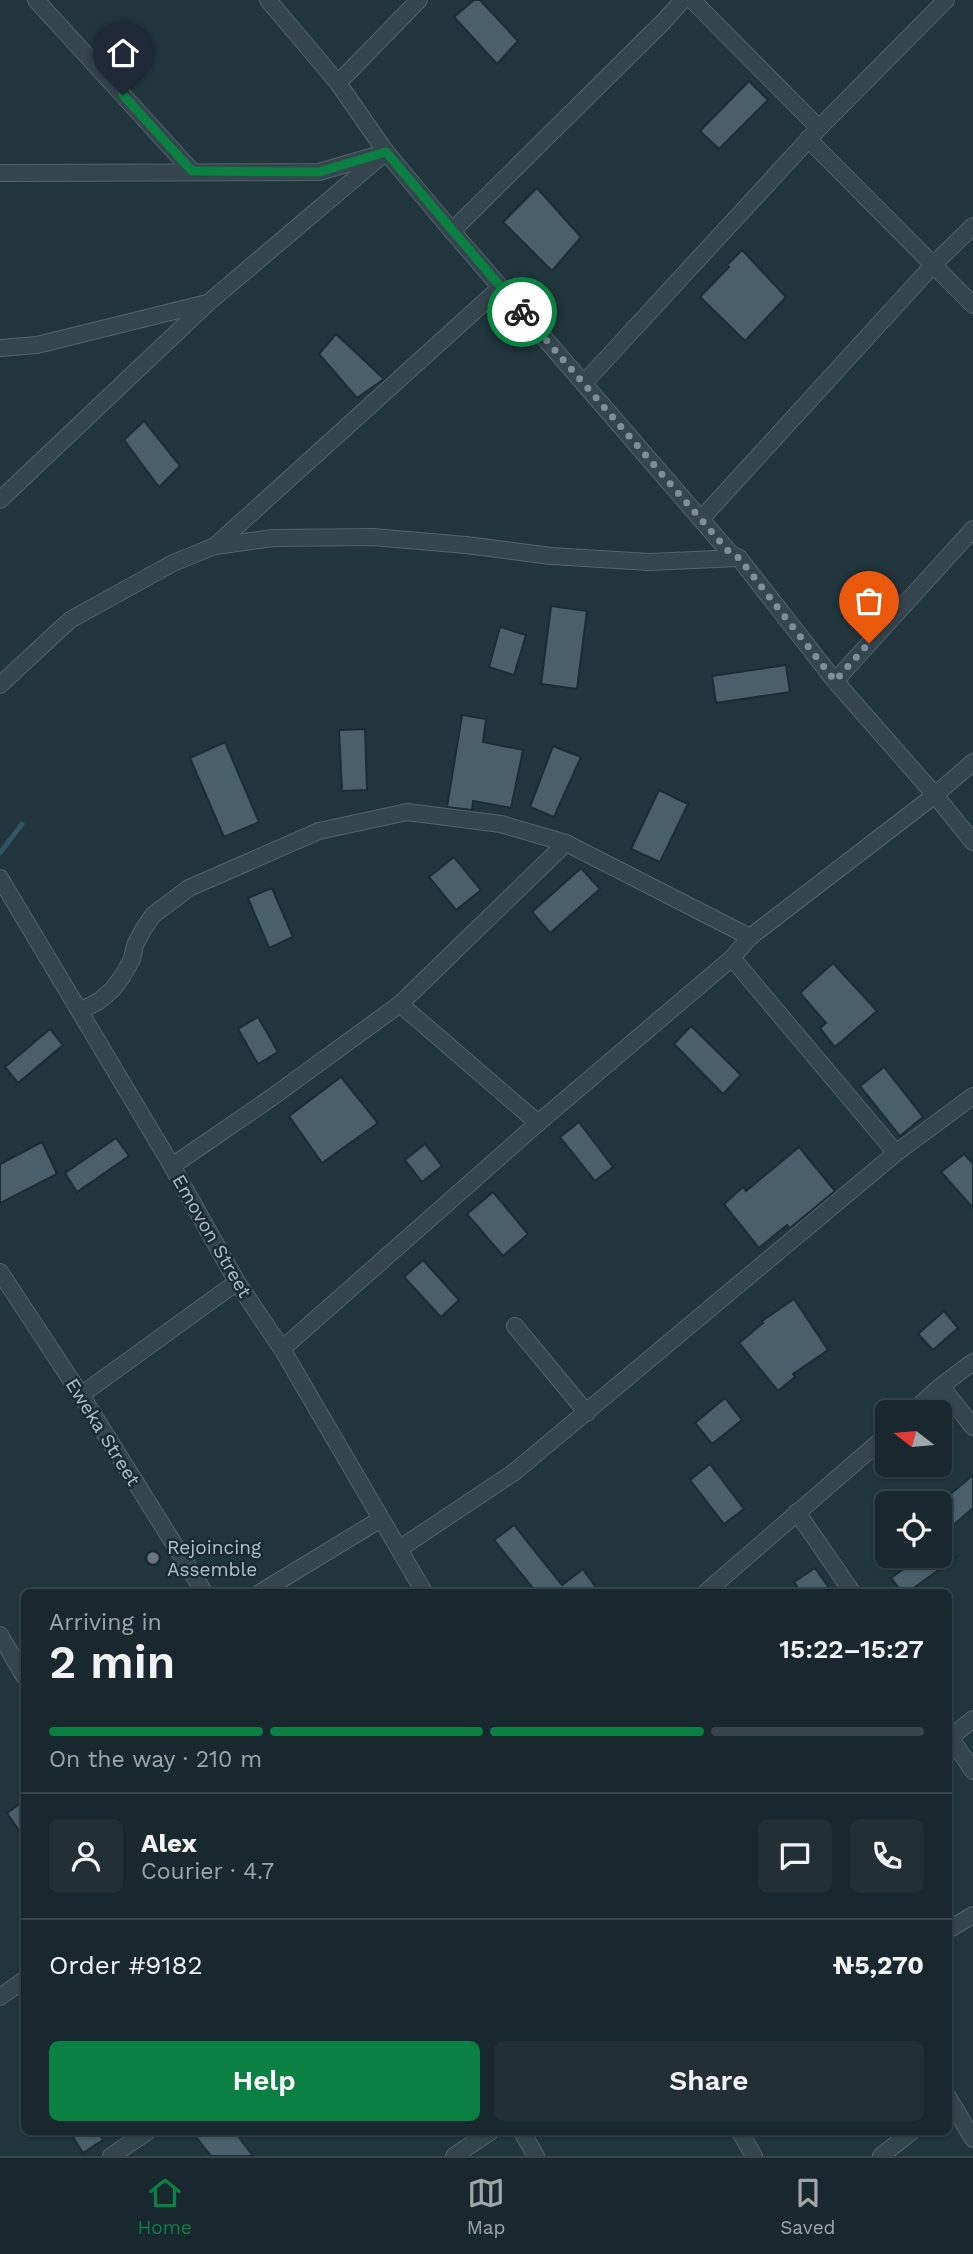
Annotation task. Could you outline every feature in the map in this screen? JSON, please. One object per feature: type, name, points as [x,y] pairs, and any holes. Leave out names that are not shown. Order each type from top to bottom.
[{"type":"street","points":[[36,0],[192,171]]},
{"type":"street","points":[[268,0],[338,83],[386,152],[452,231],[730,553],[739,558],[835,681],[973,842]]},
{"type":"street","points":[[338,83],[419,0]]},
{"type":"street","points":[[452,231],[682,0]]},
{"type":"street","points":[[692,0],[973,305]]},
{"type":"street","points":[[584,383],[813,134],[946,0]]},
{"type":"street","points":[[0,173],[319,172],[386,152]]},
{"type":"street","points":[[0,500],[209,302],[386,152]]},
{"type":"street","points":[[701,519],[934,264],[973,226]]},
{"type":"street","points":[[215,546],[501,287]]},
{"type":"street","points":[[0,348],[37,345],[209,302]]},
{"type":"street","points":[[835,681],[973,529]]},
{"type":"street","points":[[0,685],[69,620],[173,563],[215,546],[273,538],[373,537],[612,560],[649,562],[739,558]]},
{"type":"street","points":[[282,1349],[538,1123],[732,958],[750,937],[935,795],[973,762]]},
{"type":"street","points":[[80,1011],[99,1001],[122,977],[132,959],[135,945],[153,915],[189,888],[319,831],[407,812],[501,824],[566,843],[750,937]]},
{"type":"street","points":[[172,1166],[400,1004],[566,843]]},
{"type":"street","name":"Emovon Street","points":[[0,878],[172,1166],[237,1282],[282,1349],[423,1589]]},
{"type":"street","points":[[732,958],[896,1153]]},
{"type":"street","points":[[400,1004],[538,1123]]},
{"type":"street","points":[[399,1549],[513,1473],[896,1153],[973,1096]]},
{"type":"street","name":"Eweka Street","points":[[0,1272],[81,1395],[202,1589]]},
{"type":"street","points":[[81,1395],[237,1282]]},
{"type":"street","points":[[515,1326],[587,1413]]},
{"type":"street","points":[[925,1400],[973,1362]]},
{"type":"street","points":[[941,1386],[973,1427]]},
{"type":"street","points":[[709,1589],[875,1445]]},
{"type":"street","points":[[797,1513],[850,1589]]},
{"type":"street","points":[[266,1589],[381,1519]]},
{"type":"street","points":[[0,1635],[21,1671]]},
{"type":"street","points":[[952,1735],[973,1719]]},
{"type":"street","points":[[952,1739],[973,1771]]},
{"type":"street","points":[[952,1928],[973,1915]]},
{"type":"street","points":[[0,1997],[21,1982]]},
{"type":"street","points":[[952,2105],[973,2139]]},
{"type":"street","points":[[111,2156],[142,2135]]},
{"type":"street","points":[[454,2156],[486,2135]]},
{"type":"street","points":[[524,2135],[536,2156]]},
{"type":"street","points":[[742,2135],[754,2156]]},
{"type":"street","points":[[881,2156],[907,2135]]},
{"type":"building","points":[[474,0],[480,0],[518,41],[497,64],[454,17]]},
{"type":"building","points":[[749,81],[768,100],[719,149],[700,131]]},
{"type":"building","points":[[537,188],[581,237],[552,271],[503,222]]},
{"type":"building","points":[[742,250],[786,297],[745,341],[700,297]]},
{"type":"building","points":[[336,334],[384,379],[357,398],[319,354]]},
{"type":"building","points":[[144,421],[180,466],[159,487],[124,440]]},
{"type":"building","points":[[551,606],[587,611],[577,689],[541,684]]},
{"type":"building","points":[[500,627],[526,635],[514,675],[489,667]]},
{"type":"building","points":[[786,665],[790,692],[716,703],[712,676]]},
{"type":"building","points":[[462,715],[486,719],[483,742],[523,750],[511,808],[473,801],[472,810],[447,807]]},
{"type":"building","points":[[365,729],[367,790],[342,791],[339,730]]},
{"type":"building","points":[[225,742],[259,822],[224,837],[190,758]]},
{"type":"building","points":[[553,746],[581,757],[554,817],[530,807]]},
{"type":"building","points":[[659,790],[688,804],[660,862],[631,849]]},
{"type":"building","points":[[454,857],[481,890],[456,910],[429,877]]},
{"type":"building","points":[[581,868],[600,889],[550,933],[532,912]]},
{"type":"building","points":[[272,888],[293,937],[269,948],[248,898]]},
{"type":"building","points":[[833,963],[877,1011],[835,1047],[820,1028],[826,1023],[800,993]]},
{"type":"building","points":[[258,1017],[278,1052],[258,1064],[238,1029]]},
{"type":"building","points":[[691,1026],[741,1075],[723,1094],[674,1044]]},
{"type":"building","points":[[50,1029],[63,1045],[18,1083],[5,1067]]},
{"type":"building","points":[[884,1067],[923,1117],[900,1136],[860,1086]]},
{"type":"building","points":[[341,1077],[378,1123],[322,1163],[289,1116]]},
{"type":"building","points":[[579,1122],[613,1167],[595,1181],[560,1137]]},
{"type":"building","points":[[116,1138],[129,1156],[77,1192],[65,1173]]},
{"type":"building","points":[[42,1142],[57,1174],[0,1203],[0,1164]]},
{"type":"building","points":[[425,1144],[442,1166],[422,1182],[405,1160]]},
{"type":"building","points":[[799,1147],[835,1191],[790,1228],[787,1225],[759,1248],[724,1204],[743,1187],[746,1191]]},
{"type":"building","points":[[964,1154],[973,1164],[973,1208],[941,1172]]},
{"type":"building","points":[[493,1192],[528,1234],[503,1256],[467,1214]]},
{"type":"building","points":[[423,1260],[459,1300],[441,1317],[404,1277]]},
{"type":"building","points":[[794,1299],[828,1350],[793,1374],[795,1377],[778,1391],[739,1343],[763,1323],[762,1321]]},
{"type":"building","points":[[944,1311],[958,1328],[933,1350],[918,1334]]},
{"type":"building","points":[[725,1398],[742,1420],[712,1444],[695,1423]]},
{"type":"building","points":[[710,1464],[744,1509],[724,1524],[690,1480]]},
{"type":"building","points":[[973,1475],[973,1508],[952,1526],[952,1493]]},
{"type":"building","points":[[514,1525],[562,1585],[583,1569],[597,1589],[534,1589],[494,1540]]},
{"type":"building","points":[[815,1568],[830,1589],[799,1589],[794,1582]]},
{"type":"building","points":[[905,1568],[941,1568],[912,1589],[900,1589],[891,1578]]},
{"type":"building","points":[[21,1803],[21,1834],[7,1813]]},
{"type":"building","points":[[72,2135],[100,2135],[103,2140],[83,2153]]},
{"type":"building","points":[[194,2135],[237,2135],[253,2156],[211,2156]]},
{"type":"waterway","points":[[0,853],[22,824]]},
{"type":"way so far","points":[[522,312],[730,553],[739,558],[835,681],[869,643]]},
{"type":"place","name":"Rejoincing Assemble","points":[[153,1558]]},
{"type":"route","points":[[123,95],[192,171],[319,172],[386,152],[522,312]]}]
